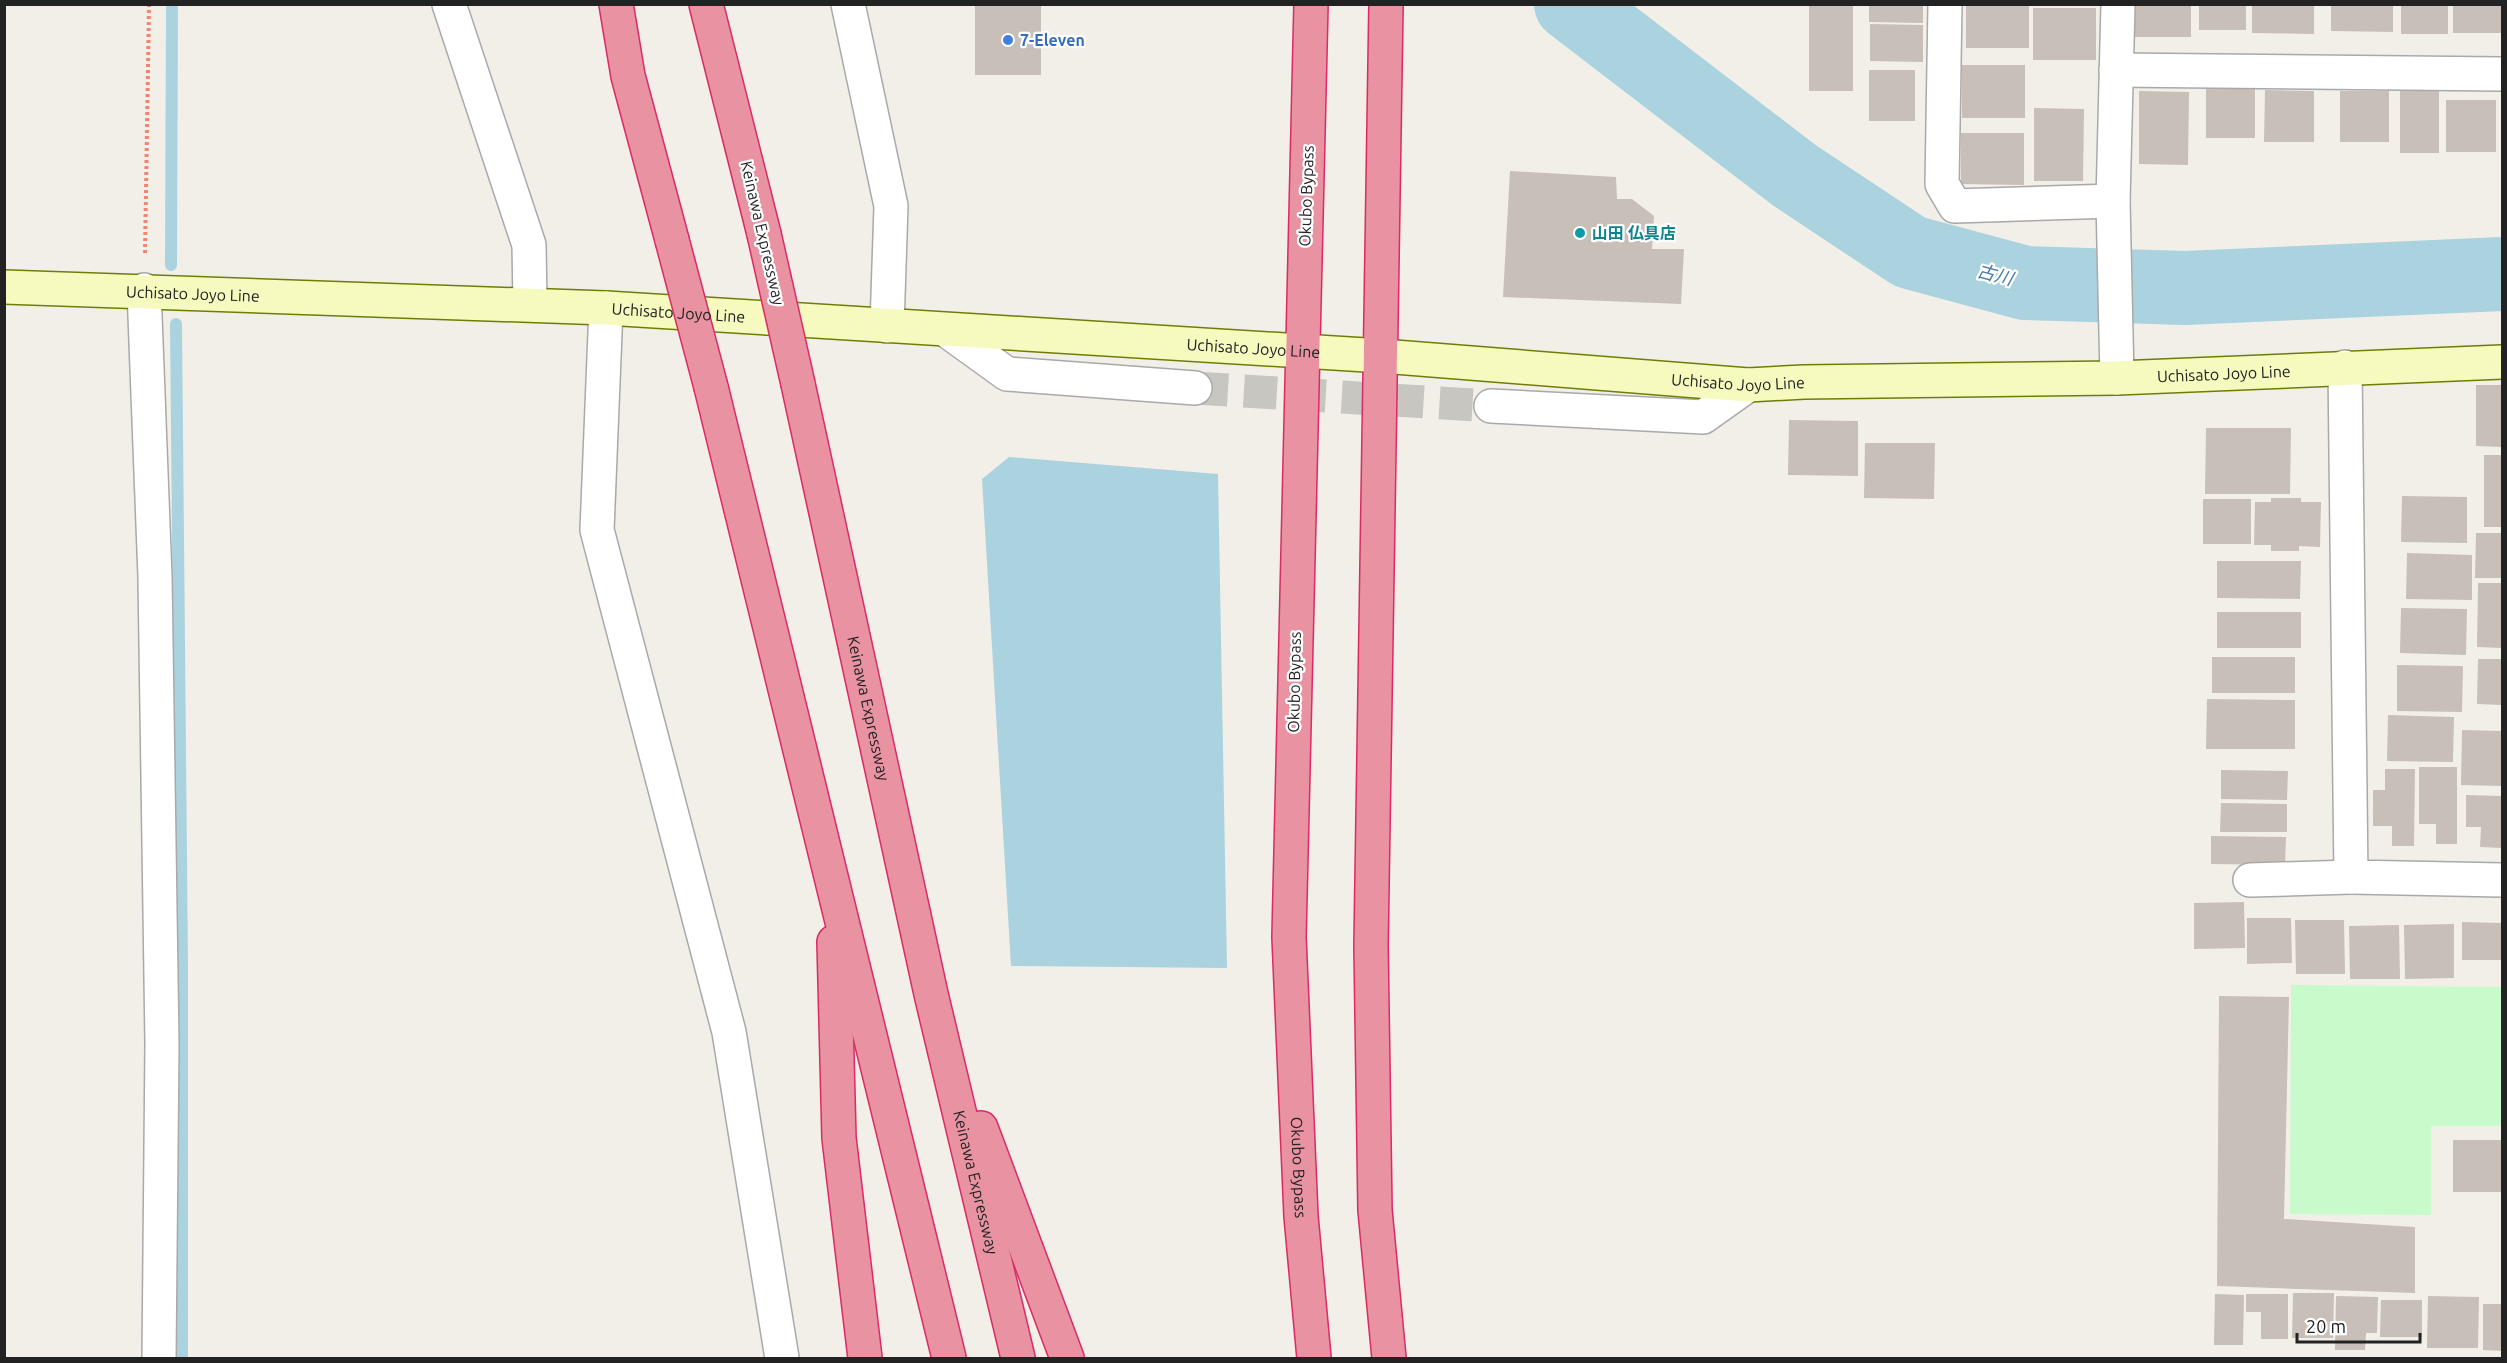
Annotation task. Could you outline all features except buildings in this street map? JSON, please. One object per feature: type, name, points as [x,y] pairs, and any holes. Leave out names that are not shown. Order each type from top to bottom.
[{"type":"highway","points":[[600,4],[628,76]]},
{"type":"highway","points":[[616,4],[628,76],[711,387],[949,1359]]},
{"type":"highway","points":[[706,4],[720,57]]},
{"type":"highway","points":[[714,4],[720,57]]},
{"type":"highway","name":"Okubo Bypass","points":[[1311,4],[1301,352],[1289,938],[1301,1216],[1314,1359]]},
{"type":"highway","points":[[1386,4],[1371,946],[1375,1210],[1389,1359]]},
{"type":"highway","name":"Keinawa Expressway","points":[[720,57],[764,234],[931,994],[1018,1359]]},
{"type":"highway","points":[[832,878],[839,1138],[865,1359]]},
{"type":"highway","points":[[931,994],[1067,1359]]},
{"type":"main road","name":"Uchisato Joyo Line","points":[[4,287],[144,290],[606,308],[1382,356],[1748,385],[2117,368],[2345,367],[2502,362]]},
{"type":"street","points":[[449,4],[529,245],[530,304]]},
{"type":"street","points":[[848,4],[891,206],[887,326]]},
{"type":"street","points":[[1945,4],[1942,184],[1955,206],[2114,212]]},
{"type":"street","points":[[2117,368],[2114,212],[2118,4]]},
{"type":"street","points":[[2116,70],[2502,74]]},
{"type":"street","points":[[144,290],[155,577],[162,1032],[159,1359]]},
{"type":"street","points":[[606,308],[597,530],[729,1032],[782,1359]]},
{"type":"street","points":[[946,330],[1007,374],[1196,388]]},
{"type":"street","points":[[2345,367],[2351,877]]},
{"type":"street","points":[[1491,406],[1703,417],[1748,385]]},
{"type":"street","points":[[2250,880],[2351,877],[2502,880]]},
{"type":"path","points":[[144,290],[149,4]]},
{"type":"green space","points":[[2291,985],[2502,987],[2502,1126],[2431,1126],[2431,1215],[2290,1214]]},
{"type":"water","points":[[1009,457],[1218,474],[1227,968],[1011,966],[982,479]]},
{"type":"waterway","points":[[171,265],[172,4]]},
{"type":"waterway","name":"古川","points":[[1571,4],[1794,175],[1910,252],[2025,283],[2185,288],[2502,274]]},
{"type":"waterway","points":[[176,324],[182,965],[182,1358]]},
{"type":"tunnel","points":[[1195,388],[1491,406]]},
{"type":"place","name":"7-Eleven","points":[[1008,40]]},
{"type":"place","name":"山田 仏具店","points":[[1580,233]]}]
